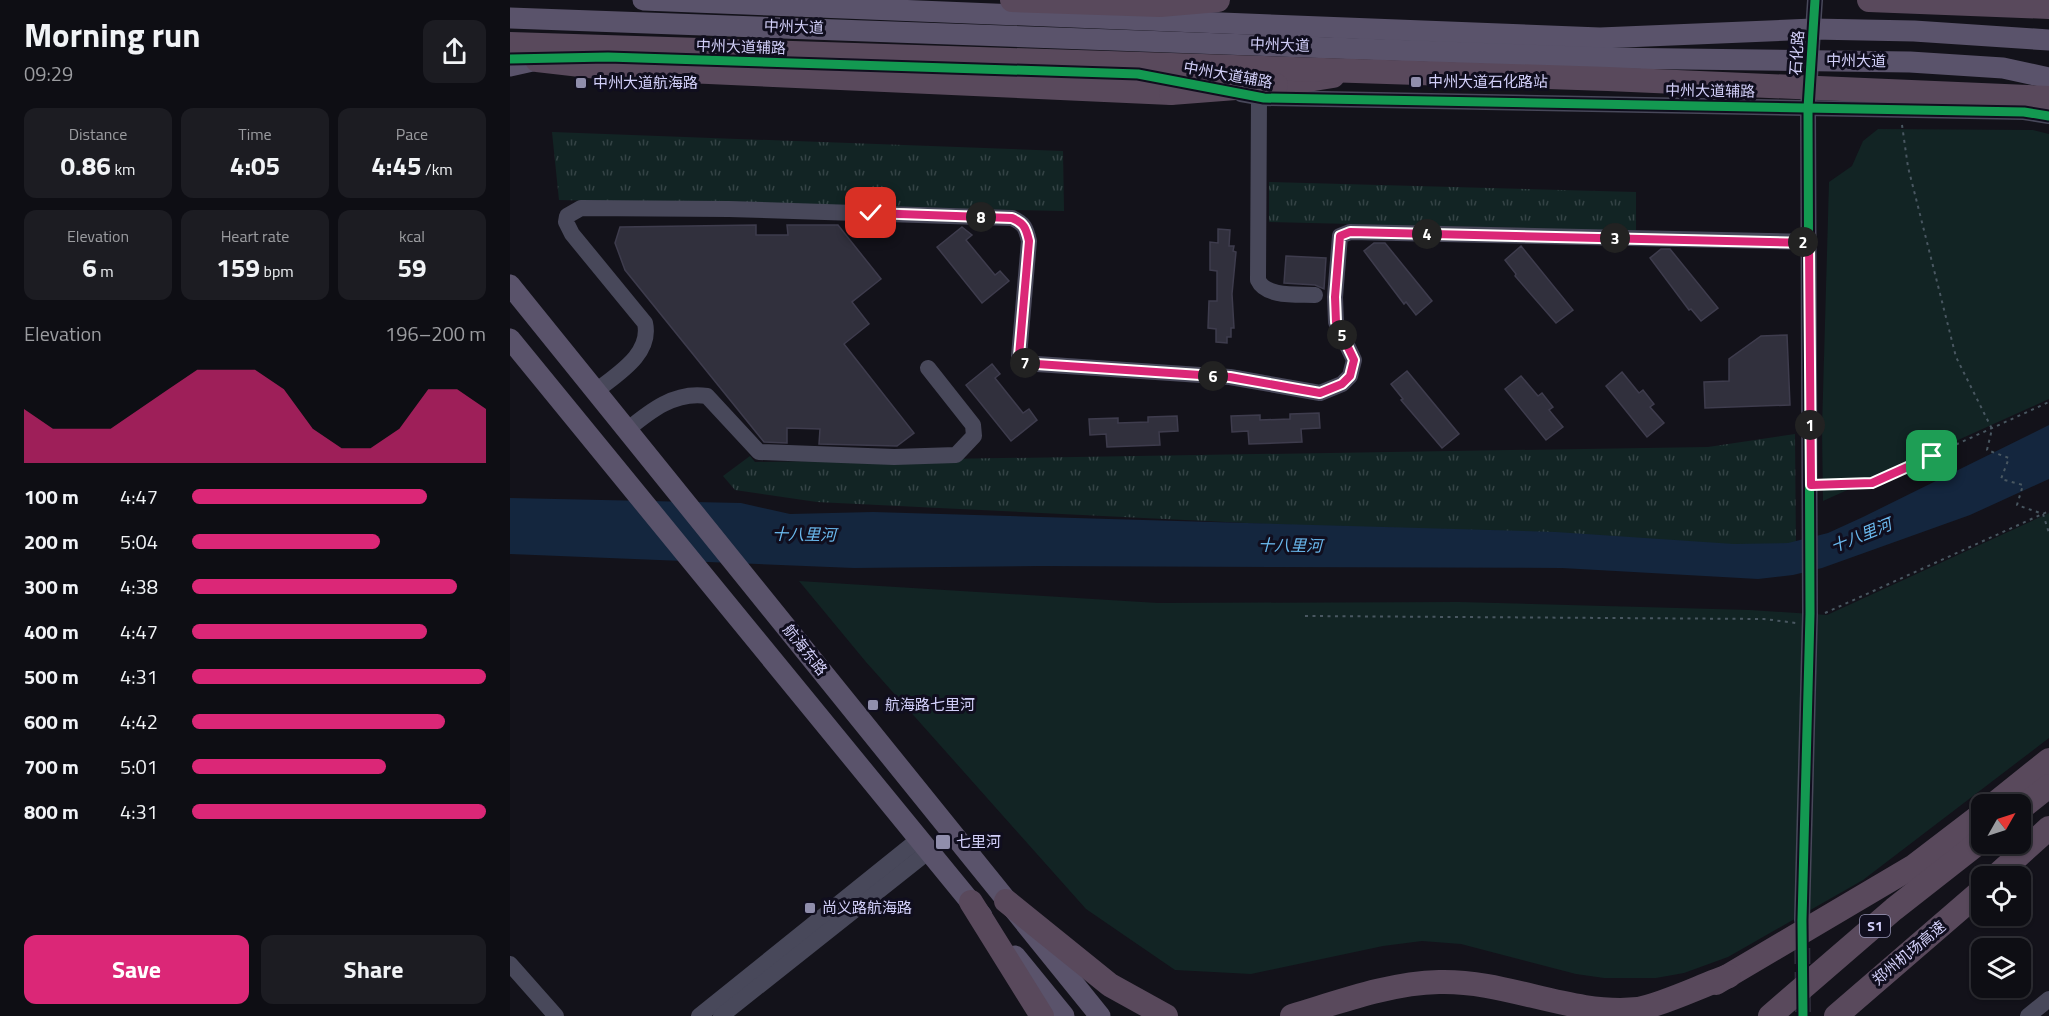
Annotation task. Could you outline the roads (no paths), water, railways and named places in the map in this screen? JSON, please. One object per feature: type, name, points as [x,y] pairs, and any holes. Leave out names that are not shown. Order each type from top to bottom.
[{"type":"highway","points":[[1012,0],[1160,5],[1218,0]]},
{"type":"highway","points":[[1869,0],[2049,7]]},
{"type":"highway","name":"中州大道","points":[[510,44],[1608,79],[2049,98]]},
{"type":"highway","points":[[537,60],[598,67],[1172,93],[1276,85],[1358,72]]},
{"type":"highway","points":[[2006,794],[2049,760]]},
{"type":"highway","points":[[2018,794],[2049,781]]},
{"type":"highway","points":[[2031,800],[2049,786]]},
{"type":"highway","points":[[1664,1016],[1914,866],[1971,822]]},
{"type":"highway","points":[[2007,866],[2049,828]]},
{"type":"highway","name":"S1","points":[[1770,1016],[1894,909],[1971,849]]},
{"type":"highway","name":"郑州机场高速","points":[[1836,1016],[1971,900]]},
{"type":"highway","points":[[971,902],[1042,1016]]},
{"type":"highway","points":[[1006,902],[1110,985],[1166,1016]]},
{"type":"highway","points":[[1861,1016],[1952,916]]},
{"type":"highway","points":[[1292,1016],[1382,991],[1440,982],[1477,986],[1577,1008],[1639,1009],[1729,976]]},
{"type":"main road","name":"中州大道","points":[[643,0],[1600,38],[1813,29],[1914,31],[2049,40]]},
{"type":"main road","name":"中州大道","points":[[510,18],[1605,58],[1910,62],[2003,68],[2049,79]]},
{"type":"main road","points":[[510,66],[537,60]]},
{"type":"main road","name":"航海东路","points":[[510,285],[1100,1016]]},
{"type":"main road","name":"航海东路","points":[[510,339],[1064,1016]]},
{"type":"street","name":"石化路","points":[[1802,920],[1811,493],[1808,108],[1815,0]]},
{"type":"street","name":"中州大道辅路","points":[[510,59],[608,57],[1138,74],[1259,98],[1941,110]]},
{"type":"street","points":[[1941,110],[2049,79]]},
{"type":"street","points":[[1259,98],[1258,280],[1260,285],[1270,291],[1315,295]]},
{"type":"street","points":[[1941,110],[2024,112],[2049,116]]},
{"type":"street","points":[[601,398],[637,356],[647,331],[645,323],[572,234],[566,222],[567,216],[581,208],[729,209],[1012,218],[1021,222],[1026,228],[1029,241],[1019,356],[1022,363],[1230,377],[1320,393],[1342,384],[1352,370],[1352,353],[1336,322],[1335,297],[1340,236],[1350,232],[1809,243]]},
{"type":"street","points":[[627,430],[654,408],[681,396],[696,394],[707,396],[759,452],[894,457],[956,455],[974,436],[973,425],[928,368]]},
{"type":"street","points":[[699,1016],[924,845]]},
{"type":"street","points":[[721,1016],[924,845]]},
{"type":"street","points":[[510,964],[556,1016]]},
{"type":"street","points":[[2028,1016],[2049,999]]},
{"type":"water","name":"十八里河","points":[[2049,425],[2049,479],[1970,515],[1822,568],[1793,575],[1758,579],[1562,568],[1040,566],[854,568],[510,554],[510,498],[741,503],[790,514],[873,512],[1556,532],[1734,544],[1788,543],[1828,533]]},
{"type":"tunnel","points":[[1802,924],[1803,1016]]},
{"type":"place","name":"中州大道石化路站","points":[[1416,82]]},
{"type":"place","name":"中州大道航海路","points":[[581,83]]},
{"type":"place","name":"航海路七里河","points":[[873,705]]},
{"type":"place","name":"七里河","points":[[943,842]]},
{"type":"place","name":"尚义路航海路","points":[[810,908]]}]
